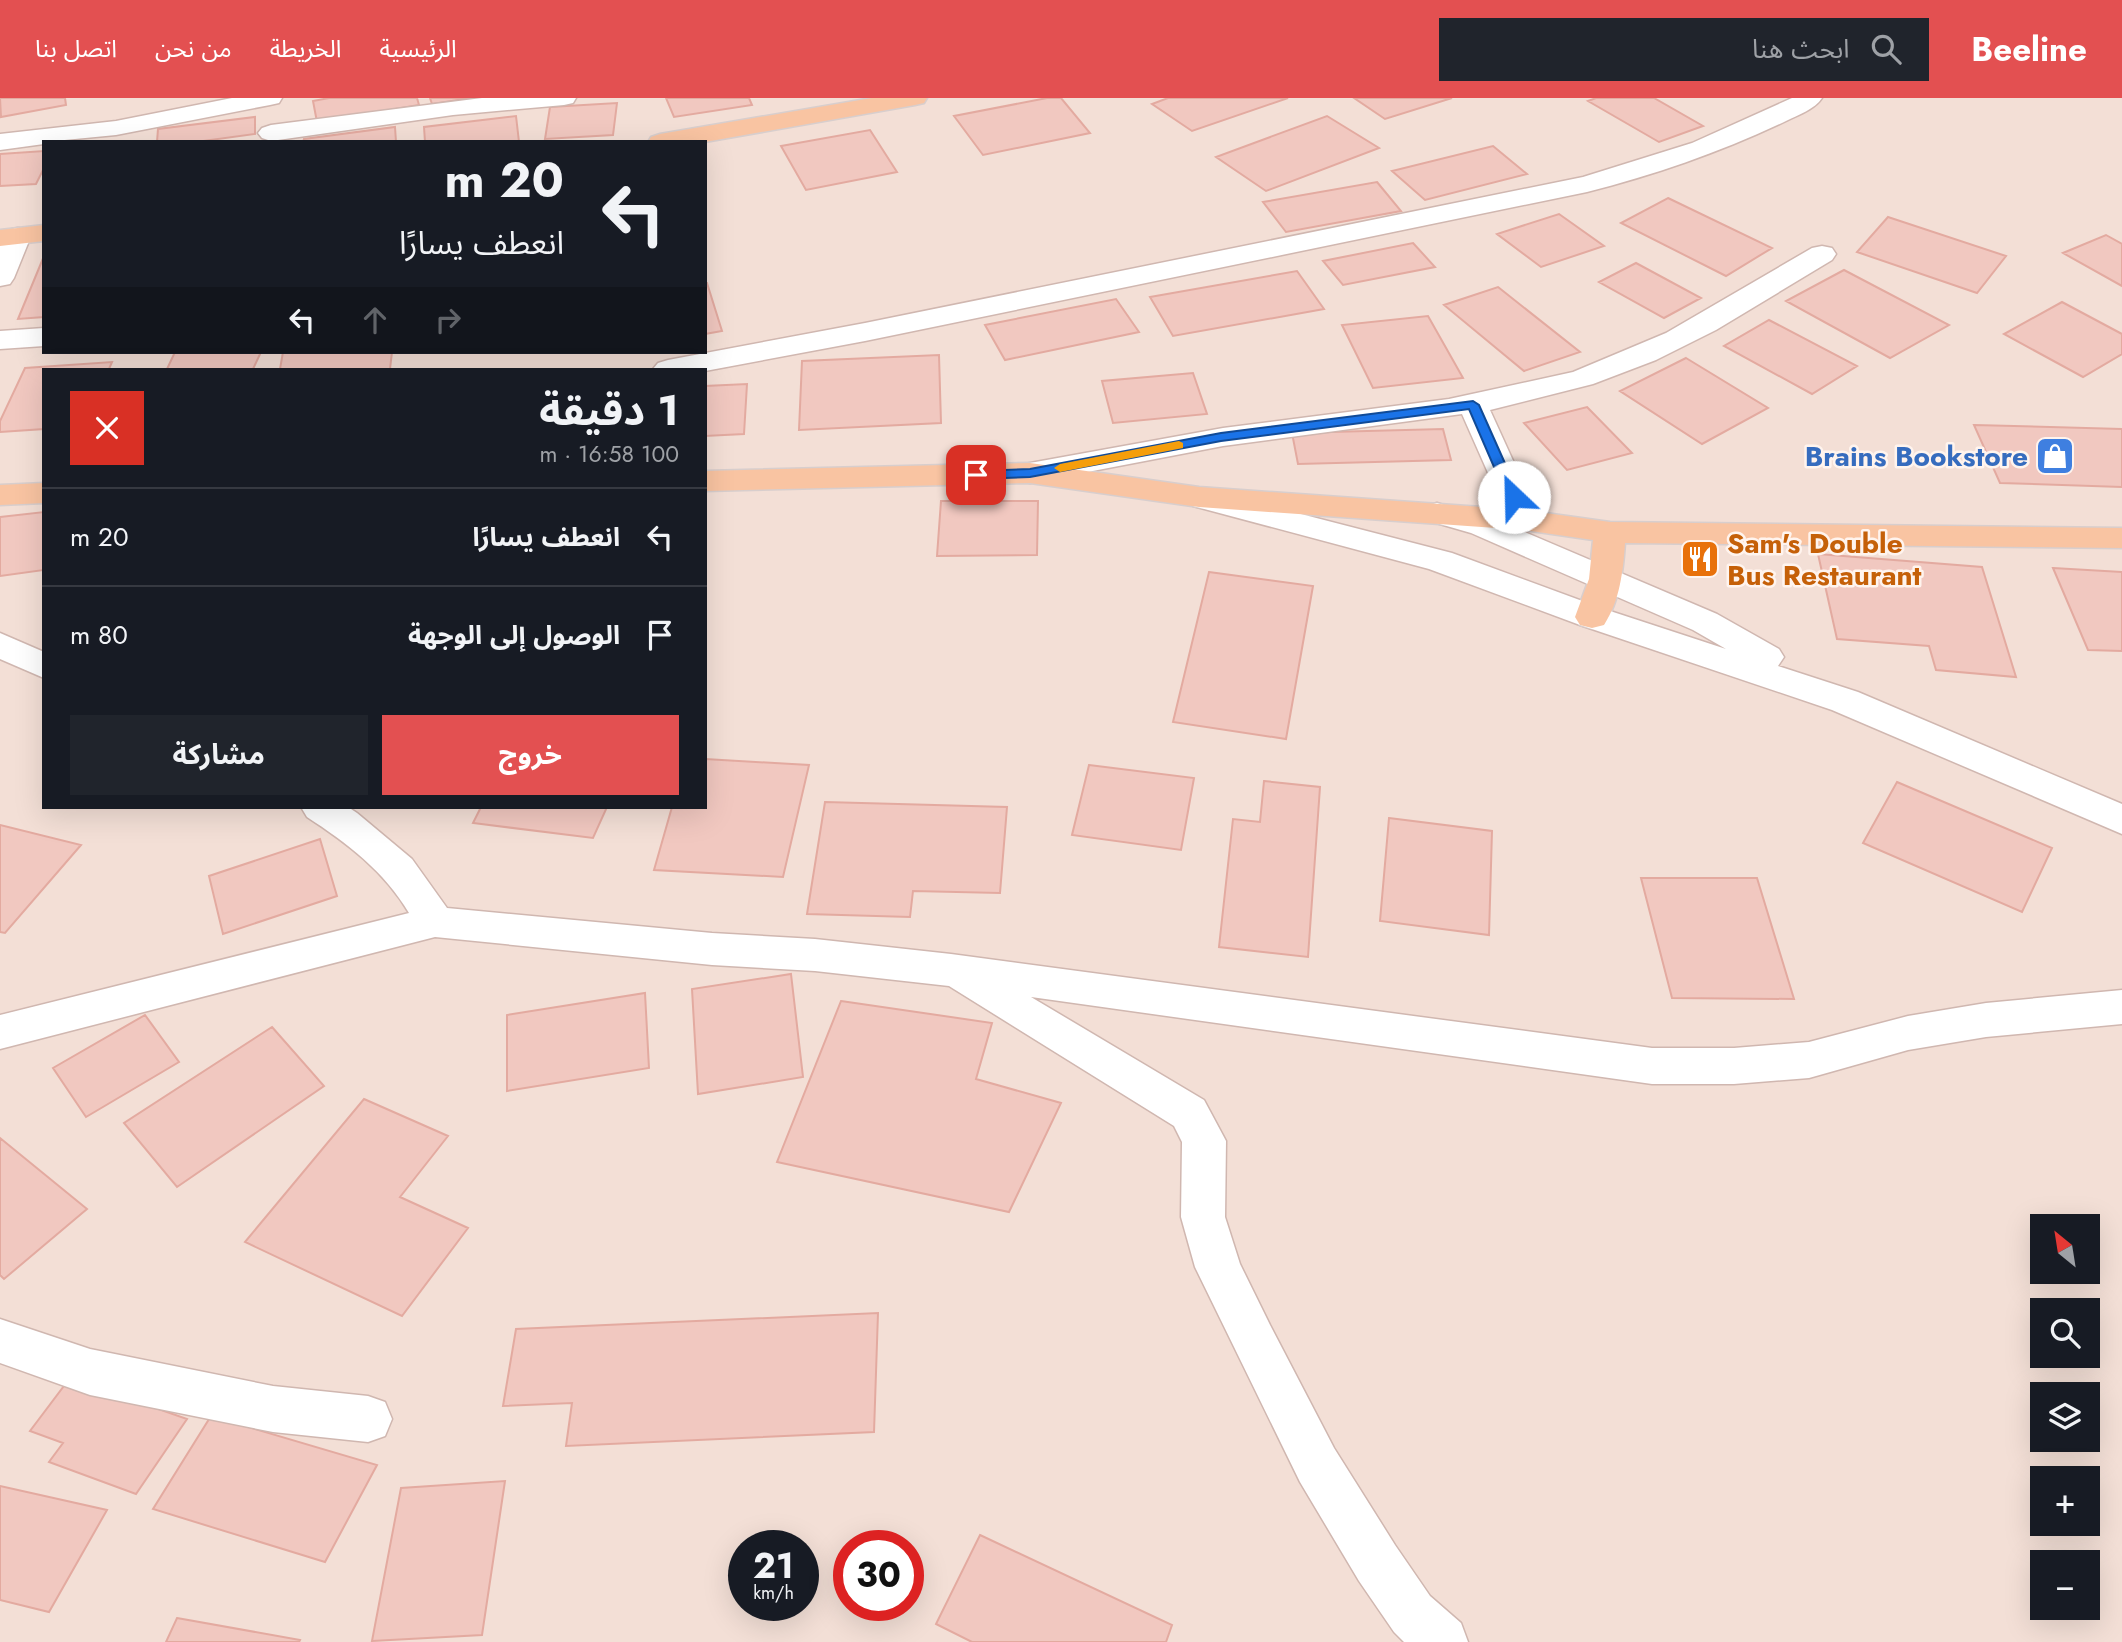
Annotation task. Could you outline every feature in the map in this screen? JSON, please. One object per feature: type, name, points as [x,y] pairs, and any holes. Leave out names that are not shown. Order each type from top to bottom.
[{"type":"main road","points":[[672,140],[915,98]]},
{"type":"main road","points":[[707,481],[1030,473],[1199,497],[1524,520],[1610,532],[2122,538]]},
{"type":"main road","points":[[0,495],[42,493]]},
{"type":"main road","points":[[1592,617],[1606,579],[1610,532]]},
{"type":"street","points":[[0,142],[116,128],[268,98],[271,138],[453,108],[564,98]]},
{"type":"street","points":[[673,368],[865,332],[1587,184],[1664,163],[1728,138],[1810,98]]},
{"type":"street","points":[[0,278],[20,235]]},
{"type":"street","points":[[1030,473],[1221,437],[1473,405],[1585,377],[1667,343],[1724,313],[1822,254]]},
{"type":"street","points":[[0,340],[42,337]]},
{"type":"street","points":[[1473,405],[1524,520]]},
{"type":"street","points":[[1199,497],[1440,561],[1592,617],[1845,701],[2122,820]]},
{"type":"street","points":[[1437,513],[1482,526],[1704,622],[1845,701]]},
{"type":"street","points":[[0,645],[42,665]]},
{"type":"street","points":[[323,809],[347,824],[391,862],[409,881],[435,922]]},
{"type":"street","points":[[0,1032],[435,922],[712,949],[815,955],[951,970],[1652,1066],[1734,1066],[1809,1060],[1908,1033],[1986,1020],[2122,1007]]},
{"type":"street","points":[[951,970],[1189,1113],[1204,1141],[1203,1217],[1218,1267],[1253,1341],[1317,1465],[1377,1563],[1412,1614],[1442,1642]]},
{"type":"street","points":[[0,1342],[90,1372],[273,1409],[368,1419]]},
{"type":"shaded area","points":[[0,98],[2122,98],[2122,1642],[0,1642]]},
{"type":"building","points":[[0,98],[65,98],[66,105],[1,117]]},
{"type":"building","points":[[329,98],[417,98],[419,105],[317,122],[313,101]]},
{"type":"building","points":[[430,98],[471,98],[432,104]]},
{"type":"building","points":[[666,98],[749,98],[752,105],[674,117]]},
{"type":"building","points":[[1047,98],[1061,98],[1090,133],[983,155],[954,116]]},
{"type":"building","points":[[1168,98],[1288,98],[1192,131],[1152,104]]},
{"type":"building","points":[[1354,98],[1452,98],[1385,119]]},
{"type":"building","points":[[1596,98],[1654,98],[1703,126],[1659,142],[1588,101]]},
{"type":"building","points":[[617,103],[613,135],[545,139],[550,107]]},
{"type":"building","points":[[516,116],[519,140],[425,140],[424,127]]},
{"type":"building","points":[[1327,116],[1379,148],[1266,191],[1216,157]]},
{"type":"building","points":[[255,117],[255,134],[211,140],[157,140],[158,129]]},
{"type":"building","points":[[395,127],[396,140],[304,140]]},
{"type":"building","points":[[870,130],[897,172],[806,190],[781,146]]},
{"type":"building","points":[[1493,146],[1527,174],[1425,200],[1392,171]]},
{"type":"building","points":[[42,151],[42,172],[36,184],[0,186],[0,154]]},
{"type":"building","points":[[1377,182],[1401,211],[1286,232],[1263,202]]},
{"type":"building","points":[[1668,198],[1772,248],[1726,276],[1621,223]]},
{"type":"building","points":[[1559,214],[1604,246],[1541,267],[1497,234]]},
{"type":"building","points":[[1888,217],[2006,256],[1977,293],[1857,252]]},
{"type":"building","points":[[2106,235],[2122,244],[2122,286],[2063,253]]},
{"type":"building","points":[[1413,243],[1435,267],[1343,285],[1323,261]]},
{"type":"building","points":[[42,261],[42,317],[18,319]]},
{"type":"building","points":[[1636,263],[1701,298],[1664,318],[1599,282]]},
{"type":"building","points":[[1844,270],[1949,325],[1890,358],[1786,301]]},
{"type":"building","points":[[1297,271],[1324,309],[1173,336],[1150,297]]},
{"type":"building","points":[[707,283],[722,331],[707,334]]},
{"type":"building","points":[[1498,287],[1580,352],[1524,371],[1444,305]]},
{"type":"building","points":[[1116,299],[1139,332],[1005,360],[985,325]]},
{"type":"building","points":[[2062,302],[2122,334],[2122,354],[2083,377],[2004,334]]},
{"type":"building","points":[[1428,316],[1463,378],[1373,388],[1342,325]]},
{"type":"building","points":[[1769,320],[1857,366],[1812,394],[1724,346]]},
{"type":"building","points":[[174,354],[260,354],[253,368],[167,368]]},
{"type":"building","points":[[283,354],[392,354],[390,368],[280,368]]},
{"type":"building","points":[[939,355],[941,423],[799,430],[802,361]]},
{"type":"building","points":[[1686,358],[1768,408],[1702,444],[1620,391]]},
{"type":"building","points":[[112,362],[109,368],[42,368],[42,429],[0,432],[0,421],[25,368]]},
{"type":"building","points":[[1193,373],[1207,414],[1113,423],[1102,381]]},
{"type":"building","points":[[747,384],[744,434],[707,436],[707,386]]},
{"type":"building","points":[[1587,407],[1632,453],[1567,470],[1524,423]]},
{"type":"building","name":"Brains Bookstore","points":[[1974,425],[2122,429],[2122,487],[2000,483]]},
{"type":"building","points":[[1443,429],[1451,460],[1298,464],[1292,433]]},
{"type":"building","points":[[941,501],[1038,501],[1037,555],[937,556]]},
{"type":"building","points":[[42,512],[42,570],[0,576],[0,517]]},
{"type":"building","points":[[1818,554],[1982,567],[2016,677],[1936,670],[1929,646],[1837,639]]},
{"type":"building","points":[[2053,568],[2122,572],[2122,651],[2088,650]]},
{"type":"building","points":[[1209,572],[1313,586],[1286,739],[1173,722]]},
{"type":"building","points":[[707,759],[809,765],[783,877],[654,870],[671,809],[707,809]]},
{"type":"building","points":[[1089,765],[1194,778],[1181,850],[1072,835]]},
{"type":"building","points":[[1264,781],[1320,787],[1308,957],[1219,947],[1233,819],[1260,822]]},
{"type":"building","points":[[1897,782],[2052,848],[2022,912],[1863,843]]},
{"type":"building","points":[[825,802],[1007,807],[1000,893],[913,891],[910,917],[807,914]]},
{"type":"building","points":[[480,809],[606,809],[593,838],[473,823]]},
{"type":"building","points":[[1389,818],[1492,831],[1489,935],[1380,921]]},
{"type":"building","points":[[0,825],[81,845],[5,933],[0,932]]},
{"type":"building","points":[[320,839],[337,896],[223,934],[209,876]]},
{"type":"building","points":[[1641,878],[1757,878],[1794,999],[1672,998]]},
{"type":"building","points":[[791,974],[803,1077],[698,1094],[692,989]]},
{"type":"building","points":[[645,993],[649,1068],[507,1091],[507,1015]]},
{"type":"building","points":[[841,1001],[992,1023],[976,1079],[1061,1103],[1009,1212],[777,1162]]},
{"type":"building","points":[[145,1015],[179,1062],[86,1117],[53,1068]]},
{"type":"building","points":[[272,1027],[324,1086],[177,1187],[124,1123]]},
{"type":"building","points":[[364,1099],[448,1136],[400,1197],[468,1228],[402,1316],[245,1242]]},
{"type":"building","points":[[0,1138],[87,1209],[4,1279],[0,1275]]},
{"type":"building","points":[[878,1313],[874,1432],[566,1446],[572,1403],[503,1406],[516,1329]]},
{"type":"building","points":[[70,1378],[187,1419],[136,1494],[49,1462],[63,1443],[30,1431]]},
{"type":"building","points":[[211,1416],[377,1465],[325,1562],[153,1509]]},
{"type":"building","points":[[505,1481],[482,1635],[372,1641],[401,1488]]},
{"type":"building","points":[[0,1486],[107,1510],[49,1612],[0,1600]]},
{"type":"building","points":[[980,1535],[1172,1625],[1166,1642],[972,1642],[936,1624]]},
{"type":"building","points":[[177,1618],[300,1640],[166,1642]]},
{"type":"slow traffic","points":[[1060,468],[1179,445]]},
{"type":"place","name":"Brains Bookstore","points":[[2055,456]]},
{"type":"place","name":"Sam's Double Bus Restaurant","points":[[1700,559]]},
{"type":"route","points":[[976,475],[1030,473],[1221,437],[1473,405],[1514,497]]}]
